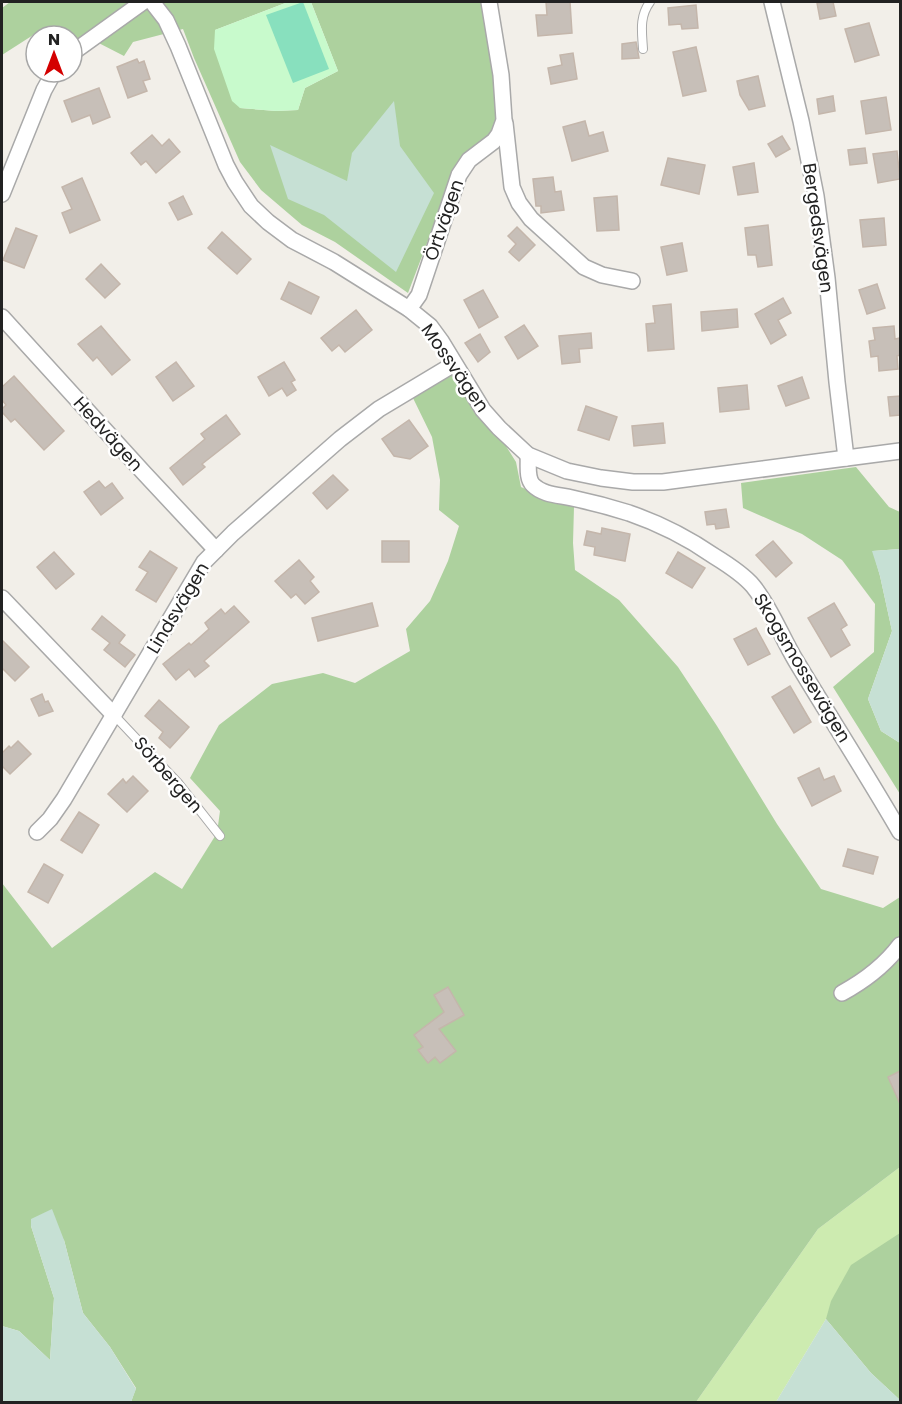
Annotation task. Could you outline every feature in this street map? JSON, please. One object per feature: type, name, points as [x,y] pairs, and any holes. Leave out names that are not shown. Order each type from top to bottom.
[{"type":"street","points":[[84,44],[143,2]]},
{"type":"street","name":"Mossvägen","points":[[152,2],[166,20],[226,165],[251,206],[292,240],[334,262],[409,309],[430,326],[483,411],[528,455],[567,471],[601,478],[633,482],[663,482],[900,452]]},
{"type":"street","points":[[489,2],[501,75],[512,187],[519,203],[531,219],[585,267],[616,279],[632,280]]},
{"type":"street","name":"Bergedsvägen","points":[[772,2],[801,121],[816,196],[846,458]]},
{"type":"street","points":[[2,194],[47,84]]},
{"type":"street","name":"Örtvägen","points":[[409,309],[419,295],[459,175],[469,160],[494,141],[504,120]]},
{"type":"street","name":"Hedvägen","points":[[2,316],[136,466],[216,550]]},
{"type":"street","name":"Lindsvägen","points":[[37,832],[50,819],[64,799],[204,562],[340,439],[379,409],[454,364]]},
{"type":"street","name":"Skogsmossevägen","points":[[528,455],[529,475],[535,487],[654,523],[713,555],[753,585],[787,646],[900,832]]},
{"type":"street","points":[[2,598],[114,715]]},
{"type":"street","points":[[842,993],[857,985],[884,964],[900,945]]},
{"type":"lane","points":[[643,49],[642,21],[644,11],[650,2]]},
{"type":"lane","name":"Sörbergen","points":[[114,715],[179,784],[220,836]]},
{"type":"green space","points":[[10,2],[288,2],[215,30],[240,108],[276,111],[298,110],[305,88],[338,71],[311,2],[485,2],[498,82],[497,118],[489,135],[457,169],[408,293],[335,242],[302,225],[261,190],[240,162],[183,29],[133,42],[124,56],[87,37],[84,38],[84,24],[24,24],[24,41],[2,55],[2,8]]},
{"type":"green space","points":[[288,2],[311,2],[338,71],[305,88],[298,110],[240,108],[232,101],[214,49],[215,30]]},
{"type":"green space","points":[[303,2],[329,69],[293,83],[266,15]]},
{"type":"green space","points":[[394,101],[400,146],[434,193],[396,272],[324,215],[288,199],[270,145],[347,181],[352,153]]},
{"type":"green space","points":[[453,373],[472,405],[504,443],[516,462],[521,487],[549,500],[574,507],[575,570],[619,600],[678,667],[821,889],[883,908],[900,897],[900,1167],[818,1229],[696,1402],[131,1402],[136,1388],[110,1347],[83,1313],[64,1240],[31,1220],[54,1298],[50,1360],[19,1331],[2,1326],[2,883],[52,948],[155,872],[182,889],[217,833],[220,811],[190,778],[219,725],[272,684],[323,673],[355,683],[410,651],[406,629],[430,601],[448,561],[459,526],[439,510],[440,480],[432,437],[413,398]]},
{"type":"green space","points":[[856,467],[889,507],[900,512],[900,549],[873,551],[892,631],[868,699],[881,731],[900,743],[900,794],[833,687],[874,652],[875,604],[842,560],[802,534],[743,508],[741,483]]},
{"type":"green space","points":[[900,549],[900,743],[881,731],[868,699],[892,631],[872,551]]},
{"type":"green space","points":[[900,1167],[900,1400],[826,1319],[776,1402],[696,1402],[818,1229]]},
{"type":"green space","points":[[52,1209],[64,1240],[83,1313],[110,1347],[136,1389],[131,1402],[2,1402],[2,1326],[19,1331],[50,1360],[54,1298],[31,1226],[31,1219]]},
{"type":"green space","points":[[900,1233],[900,1400],[871,1373],[826,1319],[831,1301],[851,1265]]},
{"type":"green space","points":[[826,1319],[871,1373],[900,1402],[776,1402]]},
{"type":"building","points":[[546,2],[570,2],[572,33],[538,36],[536,15],[547,15]]},
{"type":"building","points":[[833,2],[836,16],[820,19],[817,3]]},
{"type":"building","points":[[696,5],[698,28],[682,29],[681,24],[669,25],[668,8]]},
{"type":"building","points":[[869,23],[879,55],[855,62],[845,29]]},
{"type":"building","points":[[636,42],[639,58],[622,59],[622,44]]},
{"type":"building","points":[[696,47],[706,91],[683,96],[673,52]]},
{"type":"building","points":[[573,53],[577,79],[551,84],[548,68],[562,65],[560,55]]},
{"type":"building","points":[[137,59],[139,63],[144,61],[150,79],[143,81],[147,91],[128,98],[117,67]]},
{"type":"building","points":[[758,76],[765,106],[749,110],[740,95],[737,81]]},
{"type":"building","points":[[99,88],[110,117],[93,124],[90,115],[72,122],[64,101]]},
{"type":"building","points":[[833,96],[835,111],[819,114],[817,99]]},
{"type":"building","points":[[886,97],[891,130],[866,134],[861,101]]},
{"type":"building","points":[[585,121],[589,136],[603,132],[608,151],[572,161],[563,127]]},
{"type":"building","points":[[152,135],[162,146],[169,139],[180,152],[156,173],[146,161],[141,165],[131,153]]},
{"type":"building","points":[[782,136],[790,149],[776,157],[768,144]]},
{"type":"building","points":[[865,148],[867,163],[850,165],[848,150]]},
{"type":"building","points":[[897,151],[900,179],[878,183],[873,154]]},
{"type":"building","points":[[668,158],[705,165],[699,194],[661,185]]},
{"type":"building","points":[[754,163],[758,192],[738,195],[733,167]]},
{"type":"building","points":[[553,177],[555,192],[561,191],[564,210],[541,213],[541,206],[536,206],[533,179]]},
{"type":"building","points":[[82,178],[100,220],[70,233],[62,213],[72,209],[62,187]]},
{"type":"building","points":[[183,196],[192,214],[178,220],[169,203]]},
{"type":"building","points":[[617,196],[619,230],[597,231],[594,198]]},
{"type":"building","points":[[884,218],[886,245],[863,247],[860,220]]},
{"type":"building","points":[[768,225],[772,265],[758,267],[756,255],[748,255],[745,228]]},
{"type":"building","points":[[517,227],[535,245],[519,261],[509,252],[516,244],[508,236]]},
{"type":"building","points":[[16,228],[37,236],[24,268],[3,260]]},
{"type":"building","points":[[222,232],[251,259],[237,274],[208,248]]},
{"type":"building","points":[[682,243],[687,271],[667,275],[661,247]]},
{"type":"building","points":[[101,264],[120,284],[105,298],[86,279]]},
{"type":"building","points":[[289,282],[319,297],[311,314],[281,299]]},
{"type":"building","points":[[877,284],[885,308],[867,314],[859,290]]},
{"type":"building","points":[[483,290],[498,317],[479,328],[464,300]]},
{"type":"building","points":[[783,298],[791,313],[778,320],[786,335],[771,344],[755,314]]},
{"type":"building","points":[[671,304],[674,349],[648,351],[646,324],[655,323],[653,306]]},
{"type":"building","points":[[737,309],[738,327],[702,331],[701,312]]},
{"type":"building","points":[[356,310],[372,330],[345,352],[339,345],[332,351],[321,338]]},
{"type":"building","points":[[524,325],[538,346],[518,359],[505,337]]},
{"type":"building","points":[[101,326],[130,360],[112,375],[97,357],[93,361],[78,344]]},
{"type":"building","points":[[894,326],[895,339],[900,338],[900,355],[897,356],[898,369],[879,371],[878,356],[871,357],[869,341],[875,340],[873,328]]},
{"type":"building","points":[[591,333],[592,348],[579,349],[580,362],[562,364],[559,336]]},
{"type":"building","points":[[480,334],[490,352],[478,362],[465,343]]},
{"type":"building","points":[[176,362],[194,386],[173,401],[156,377]]},
{"type":"building","points":[[284,362],[295,380],[291,382],[296,390],[287,396],[282,388],[269,396],[258,377]]},
{"type":"building","points":[[14,376],[64,431],[44,450],[15,419],[11,422],[2,412],[6,405],[2,400],[2,387]]},
{"type":"building","points":[[802,377],[809,398],[786,406],[778,386]]},
{"type":"building","points":[[747,385],[749,409],[720,412],[718,388]]},
{"type":"building","points":[[900,396],[900,415],[890,416],[888,397]]},
{"type":"building","points":[[586,406],[617,417],[609,440],[578,430]]},
{"type":"building","points":[[226,415],[240,434],[202,464],[205,467],[183,485],[170,468],[205,439],[201,434]]},
{"type":"building","points":[[409,420],[428,446],[410,459],[394,456],[382,439]]},
{"type":"building","points":[[663,423],[665,443],[634,446],[632,426]]},
{"type":"building","points":[[333,475],[348,490],[327,509],[313,493]]},
{"type":"building","points":[[99,481],[105,488],[112,483],[123,498],[101,515],[84,492]]},
{"type":"building","points":[[726,509],[729,527],[716,529],[715,524],[707,525],[705,512]]},
{"type":"building","points":[[602,528],[630,534],[625,561],[594,555],[595,547],[584,545],[587,531],[601,534]]},
{"type":"building","points":[[382,541],[409,541],[409,562],[382,562]]},
{"type":"building","points":[[773,541],[792,563],[776,577],[756,555]]},
{"type":"building","points":[[150,551],[177,568],[156,602],[136,590],[148,572],[139,567]]},
{"type":"building","points":[[54,552],[74,574],[56,589],[37,567]]},
{"type":"building","points":[[678,552],[705,568],[692,588],[666,573]]},
{"type":"building","points":[[299,560],[314,577],[310,581],[319,592],[305,604],[296,594],[291,598],[275,581]]},
{"type":"building","points":[[372,603],[378,626],[318,641],[312,618]]},
{"type":"building","points":[[834,603],[847,625],[841,629],[850,645],[831,657],[808,618]]},
{"type":"building","points":[[234,606],[249,622],[204,661],[209,666],[195,677],[189,669],[176,680],[163,664],[189,643],[191,645],[209,629],[205,623],[221,609],[225,614]]},
{"type":"building","points":[[102,616],[125,635],[119,643],[135,655],[125,667],[104,650],[110,643],[92,629]]},
{"type":"building","points":[[756,628],[770,654],[748,665],[734,639]]},
{"type":"building","points":[[2,640],[29,667],[15,681],[2,668]]},
{"type":"building","points":[[790,686],[811,722],[794,733],[772,697]]},
{"type":"building","points":[[42,694],[45,702],[48,701],[53,711],[39,716],[31,699]]},
{"type":"building","points":[[159,700],[189,727],[170,748],[159,738],[163,732],[145,716]]},
{"type":"building","points":[[18,741],[31,754],[10,774],[2,766],[2,753]]},
{"type":"building","points":[[819,768],[824,780],[834,776],[841,791],[812,806],[798,778]]},
{"type":"building","points":[[133,776],[148,791],[127,812],[108,794],[123,779],[126,783]]},
{"type":"building","points":[[79,812],[99,825],[82,853],[61,840]]},
{"type":"building","points":[[848,849],[878,857],[873,874],[843,866]]},
{"type":"building","points":[[44,864],[63,875],[48,903],[28,892]]},
{"type":"building","points":[[448,987],[464,1015],[439,1029],[456,1051],[440,1063],[435,1057],[428,1063],[418,1050],[423,1047],[414,1035],[444,1012],[434,995]]},
{"type":"building","points":[[900,1071],[900,1104],[888,1077]]}]
